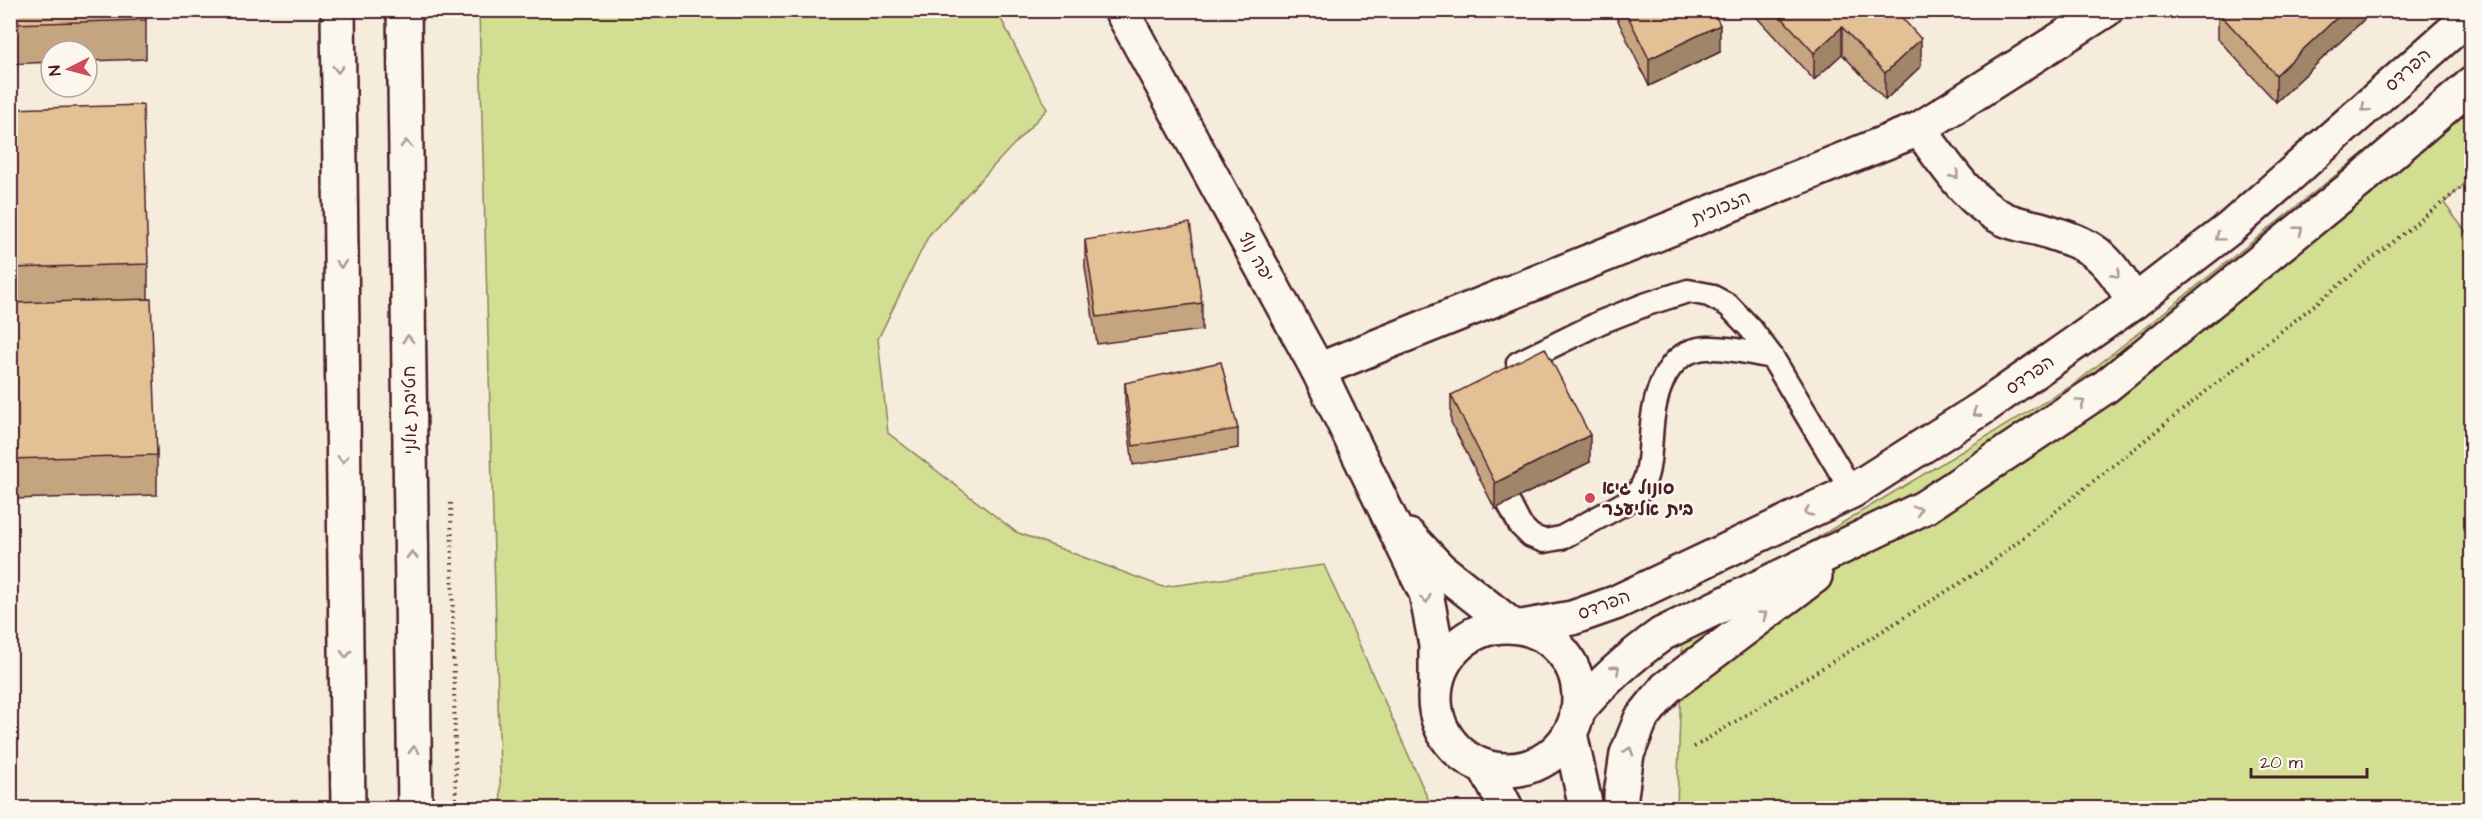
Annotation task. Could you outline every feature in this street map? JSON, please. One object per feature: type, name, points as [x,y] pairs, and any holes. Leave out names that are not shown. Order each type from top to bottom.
[{"type":"street","points":[[338,10],[348,808]]},
{"type":"street","name":"חטיבת גולני","points":[[404,10],[415,808]]},
{"type":"street","name":"יפה נוף","points":[[1121,10],[1318,370],[1426,593],[1436,645],[1436,680]]},
{"type":"street","name":"הזכוכית","points":[[1318,370],[1919,129],[2106,10]]},
{"type":"street","name":"הפרדס","points":[[1517,627],[1572,618],[1615,603],[1852,491],[1981,410],[2134,302],[2230,228],[2472,14]]},
{"type":"street","points":[[1586,808],[1573,723],[1578,691],[1574,672],[1564,654],[1550,640],[1517,627],[1487,629],[1464,640],[1447,658],[1436,680],[1435,702],[1439,724],[1449,743],[1465,758],[1485,767],[1509,771],[1533,765],[1555,753],[1573,723],[1596,688],[1629,657],[1662,634],[1925,507],[2105,387],[2357,183],[2472,84]]},
{"type":"street","points":[[1919,129],[1977,201],[2004,219],[2075,240],[2093,248],[2115,271],[2134,302]]},
{"type":"street","name":"יפה נוף","points":[[1384,508],[1440,568],[1517,627]]},
{"type":"street","points":[[1621,808],[1628,754],[1641,719],[1666,688],[1876,530]]},
{"type":"street","points":[[1485,767],[1506,808]]},
{"type":"lane","points":[[1503,371],[1601,322],[1647,304],[1688,291],[1709,295],[1728,305],[1751,329],[1772,357],[1852,491]]},
{"type":"lane","points":[[1486,460],[1520,525],[1531,536],[1544,541],[1561,538],[1634,498],[1643,488],[1648,472],[1652,418],[1658,393],[1673,363],[1686,354],[1705,348],[1729,348],[1772,357]]},
{"type":"path","points":[[1694,747],[1986,567],[2472,179]]},
{"type":"green space","points":[[479,11],[997,11],[1047,109],[929,235],[878,339],[888,433],[1016,532],[1163,587],[1324,565],[1432,808],[501,808]]},
{"type":"green space","points":[[2471,67],[2471,178],[2444,203],[2472,240],[2471,808],[1677,808],[1683,618],[2073,385]]},
{"type":"building","points":[[10,10],[146,10],[146,20],[10,24]]},
{"type":"building","points":[[1625,10],[1713,10],[1720,25],[1649,59]]},
{"type":"building","points":[[1775,10],[1895,10],[1921,39],[1885,73],[1842,27],[1814,53]]},
{"type":"building","points":[[2219,10],[2345,10],[2276,75],[2218,12]]},
{"type":"building","points":[[143,105],[148,264],[10,268],[10,109]]},
{"type":"building","points":[[1190,223],[1202,303],[1097,317],[1085,240]]},
{"type":"building","points":[[151,299],[157,455],[10,459],[10,303]]},
{"type":"building","points":[[1545,348],[1590,435],[1495,483],[1451,395]]},
{"type":"building","points":[[1221,362],[1238,429],[1133,446],[1125,383]]},
{"type":"place","name":"סונול גיא בית אליעזר","points":[[1590,498]]}]
